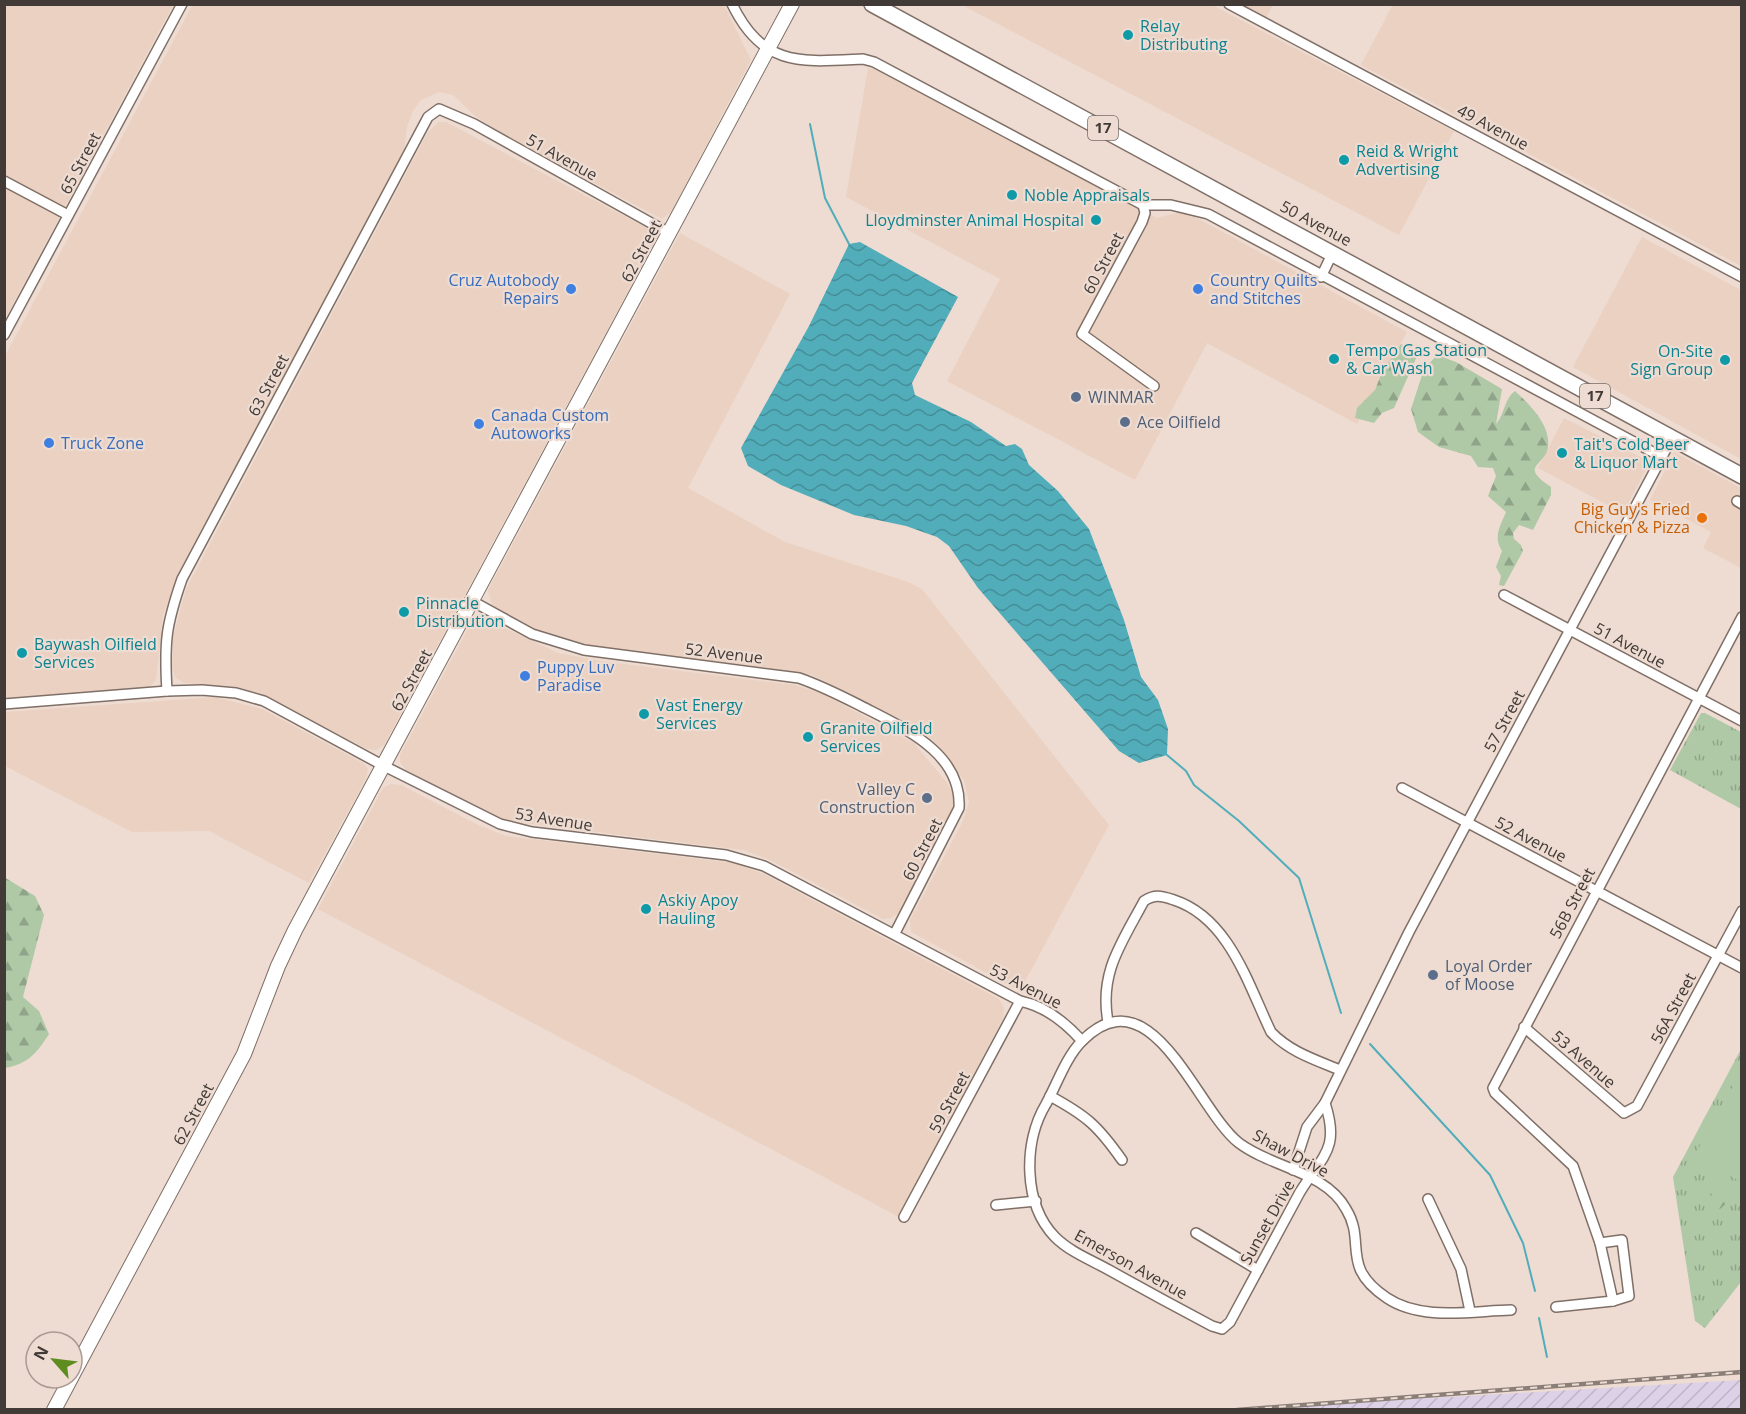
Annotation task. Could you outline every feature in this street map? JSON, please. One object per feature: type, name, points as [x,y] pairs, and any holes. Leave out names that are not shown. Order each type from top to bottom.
[{"type":"main road","name":"62 Street","points":[[84,1354],[244,1053],[295,930],[792,4]]},
{"type":"main road","name":"50 Avenue","points":[[872,4],[1333,252],[1742,476]]},
{"type":"main road","name":"62 Street","points":[[54,1410],[65,1390]]},
{"type":"street","name":"65 Street","points":[[4,336],[182,4]]},
{"type":"street","points":[[732,4],[748,34],[790,60],[864,59],[874,62],[1143,205],[1171,206],[1208,214],[1321,277],[1662,457]]},
{"type":"street","name":"49 Avenue","points":[[1229,4],[1742,277]]},
{"type":"street","name":"51 Avenue","points":[[439,109],[474,124],[669,233]]},
{"type":"street","name":"63 Street","points":[[166,691],[164,647],[168,620],[182,579],[428,117],[439,109]]},
{"type":"street","points":[[4,181],[68,216]]},
{"type":"street","name":"60 Street","points":[[1143,205],[1145,213],[1142,222],[1082,334],[1154,386]]},
{"type":"street","points":[[1321,277],[1333,252]]},
{"type":"street","name":"57 Street","points":[[1367,1020],[1467,822],[1672,438]]},
{"type":"street","name":"51 Avenue","points":[[1504,595],[1742,721]]},
{"type":"street","name":"52 Avenue","points":[[472,601],[532,633],[584,651],[781,674],[825,687],[923,740],[952,775]]},
{"type":"street","name":"56B Street","points":[[1613,1301],[1600,1243],[1573,1166],[1495,1093],[1493,1088],[1742,617]]},
{"type":"street","name":"53 Avenue","points":[[4,704],[166,691],[216,690],[264,700],[487,820],[513,829],[741,857],[773,870],[1020,1001],[1034,1004],[1054,1016],[1082,1041]]},
{"type":"street","name":"60 Street","points":[[895,933],[959,808],[960,794],[952,775]]},
{"type":"street","name":"52 Avenue","points":[[1402,788],[1742,968]]},
{"type":"street","points":[[996,1205],[1036,1200],[1029,1147],[1040,1113],[1082,1041],[1108,1022],[1104,1002],[1106,978],[1143,902],[1152,896],[1162,896],[1193,908],[1224,937],[1271,1032],[1280,1041],[1289,1048],[1340,1070]]},
{"type":"street","name":"56A Street","points":[[1624,1113],[1637,1106],[1742,911]]},
{"type":"street","name":"59 Street","points":[[904,1217],[1020,1001]]},
{"type":"street","name":"Sunset Drive","points":[[1293,1170],[1307,1127],[1325,1103],[1367,1020]]},
{"type":"street","name":"Shaw Drive","points":[[1108,1022],[1125,1023],[1144,1028],[1160,1039],[1188,1076],[1212,1114],[1238,1143],[1266,1160],[1310,1177],[1334,1195],[1347,1209],[1352,1221],[1356,1260],[1371,1286],[1405,1308],[1424,1311],[1511,1310]]},
{"type":"street","name":"53 Avenue","points":[[1524,1027],[1624,1113]]},
{"type":"street","points":[[1050,1096],[1083,1114],[1100,1130],[1122,1160]]},
{"type":"street","name":"Sunset Drive","points":[[1230,1323],[1310,1177],[1329,1150],[1333,1133],[1325,1103]]},
{"type":"street","points":[[1428,1199],[1461,1269],[1470,1311]]},
{"type":"street","name":"Emerson Avenue","points":[[1036,1200],[1044,1222],[1066,1246],[1212,1326],[1222,1329],[1230,1323]]},
{"type":"street","points":[[1196,1233],[1258,1270]]},
{"type":"street","points":[[1556,1307],[1613,1301],[1629,1296],[1622,1240],[1600,1243]]},
{"type":"shaded area","points":[[193,4],[724,5],[751,60],[671,212],[662,219],[505,136],[474,115],[453,95],[439,92],[421,100],[413,111],[407,127],[404,152],[180,569],[163,615],[156,680],[150,687],[5,698],[5,356]]},
{"type":"shaded area","points":[[1393,4],[1741,5],[1741,266],[1361,65]]},
{"type":"shaded area","points":[[5,5],[173,5],[5,319]]},
{"type":"shaded area","points":[[962,5],[1212,5],[1454,131],[1399,235]]},
{"type":"shaded area","points":[[1241,5],[1273,5],[1266,18]]},
{"type":"shaded area","points":[[868,68],[875,69],[1157,218],[1184,211],[1407,332],[1357,424],[1207,343],[1135,480],[947,381],[1000,279],[846,197]]},
{"type":"shaded area","points":[[438,122],[446,122],[647,228],[654,235],[654,243],[384,745],[376,750],[367,749],[273,700],[239,687],[184,683],[176,678],[172,668],[173,637],[186,589],[428,132]]},
{"type":"shaded area","points":[[680,233],[790,294],[688,488],[785,542],[908,582],[922,589],[1109,825],[1020,991],[911,932],[910,920],[962,823],[969,802],[964,781],[939,746],[923,732],[812,675],[764,667],[591,647],[533,629],[492,605],[488,590]]},
{"type":"shaded area","points":[[1642,237],[1741,290],[1741,459],[1573,367]]},
{"type":"shaded area","points":[[1564,418],[1650,462],[1623,513],[1538,468]]},
{"type":"shaded area","points":[[1674,452],[1741,488],[1741,568],[1703,548],[1711,532],[1650,500]]},
{"type":"shaded area","points":[[481,617],[558,653],[601,661],[795,685],[823,694],[914,743],[948,784],[954,798],[952,812],[899,913],[891,918],[883,919],[770,860],[743,850],[514,822],[495,817],[406,770],[400,762],[400,755],[470,625]]},
{"type":"shaded area","points":[[215,697],[262,709],[363,763],[368,769],[366,779],[309,883],[209,831],[132,832],[5,766],[5,712]]},
{"type":"shaded area","points":[[391,784],[401,785],[478,825],[506,836],[734,863],[764,874],[999,999],[1004,1008],[1003,1018],[899,1217],[318,909],[383,788]]},
{"type":"shaded area","points":[[1741,1380],[1741,1409],[1245,1409]]},
{"type":"green space","points":[[1401,344],[1414,348],[1418,354],[1394,408],[1382,413],[1374,423],[1355,418],[1357,408],[1375,390],[1382,372]]},
{"type":"green space","points":[[1437,355],[1456,362],[1502,389],[1496,424],[1511,394],[1515,391],[1538,416],[1546,431],[1548,447],[1535,470],[1541,480],[1551,487],[1551,495],[1533,530],[1519,525],[1513,533],[1514,539],[1521,545],[1523,551],[1504,586],[1499,585],[1501,576],[1496,567],[1502,551],[1499,546],[1498,532],[1506,512],[1488,496],[1496,476],[1493,468],[1478,467],[1471,456],[1439,447],[1418,432],[1411,409],[1424,369]]},
{"type":"green space","points":[[1701,713],[1741,732],[1741,809],[1670,770]]},
{"type":"green space","points":[[4,877],[35,896],[44,915],[23,997],[39,1011],[49,1034],[26,1061],[5,1068]]},
{"type":"green space","points":[[1741,1049],[1741,1282],[1705,1328],[1695,1321],[1673,1177]]},
{"type":"green space","points":[[1741,1072],[1741,1182],[1694,1156]]},
{"type":"green space","points":[[1713,1185],[1728,1195],[1728,1202],[1720,1209],[1712,1207],[1709,1199]]},
{"type":"water","points":[[860,242],[958,297],[912,383],[915,395],[971,422],[1006,446],[1015,444],[1022,449],[1029,465],[1058,491],[1089,529],[1124,620],[1141,677],[1158,700],[1168,729],[1167,755],[1139,763],[1119,751],[978,588],[949,546],[937,537],[906,526],[854,515],[781,485],[748,466],[741,448],[809,326],[849,244]]},
{"type":"waterway","points":[[810,124],[825,198],[849,244]]},
{"type":"waterway","points":[[1167,755],[1186,771],[1194,785],[1239,821],[1299,878],[1341,1013]]},
{"type":"waterway","points":[[1370,1044],[1490,1175],[1523,1243],[1535,1291]]},
{"type":"waterway","points":[[1539,1318],[1547,1357]]},
{"type":"railway","points":[[1237,1410],[1742,1372]]},
{"type":"place","name":"Relay Distributing","points":[[1128,35]]},
{"type":"place","name":"Reid & Wright Advertising","points":[[1344,160]]},
{"type":"place","name":"Noble Appraisals","points":[[1012,195]]},
{"type":"place","name":"Lloydminster Animal Hospital","points":[[1096,220]]},
{"type":"place","name":"Cruz Autobody Repairs","points":[[571,289]]},
{"type":"place","name":"Country Quilts and Stitches","points":[[1198,289]]},
{"type":"place","name":"Tempo Gas Station & Car Wash","points":[[1334,359]]},
{"type":"place","name":"On-Site Sign Group","points":[[1725,360]]},
{"type":"place","name":"WINMAR","points":[[1076,397]]},
{"type":"place","name":"Ace Oilfield","points":[[1125,422]]},
{"type":"place","name":"Canada Custom Autoworks","points":[[479,424]]},
{"type":"place","name":"Truck Zone","points":[[49,443]]},
{"type":"place","name":"Tait's Cold Beer & Liquor Mart","points":[[1562,453]]},
{"type":"place","name":"Big Guy's Fried Chicken & Pizza","points":[[1702,518]]},
{"type":"place","name":"Pinnacle Distribution","points":[[404,612]]},
{"type":"place","name":"Baywash Oilfield Services","points":[[22,653]]},
{"type":"place","name":"Puppy Luv Paradise","points":[[525,676]]},
{"type":"place","name":"Vast Energy Services","points":[[644,714]]},
{"type":"place","name":"Granite Oilfield Services","points":[[808,737]]},
{"type":"place","name":"Valley C Construction","points":[[927,798]]},
{"type":"place","name":"Askiy Apoy Hauling","points":[[646,909]]},
{"type":"place","name":"Loyal Order of Moose","points":[[1433,975]]}]
